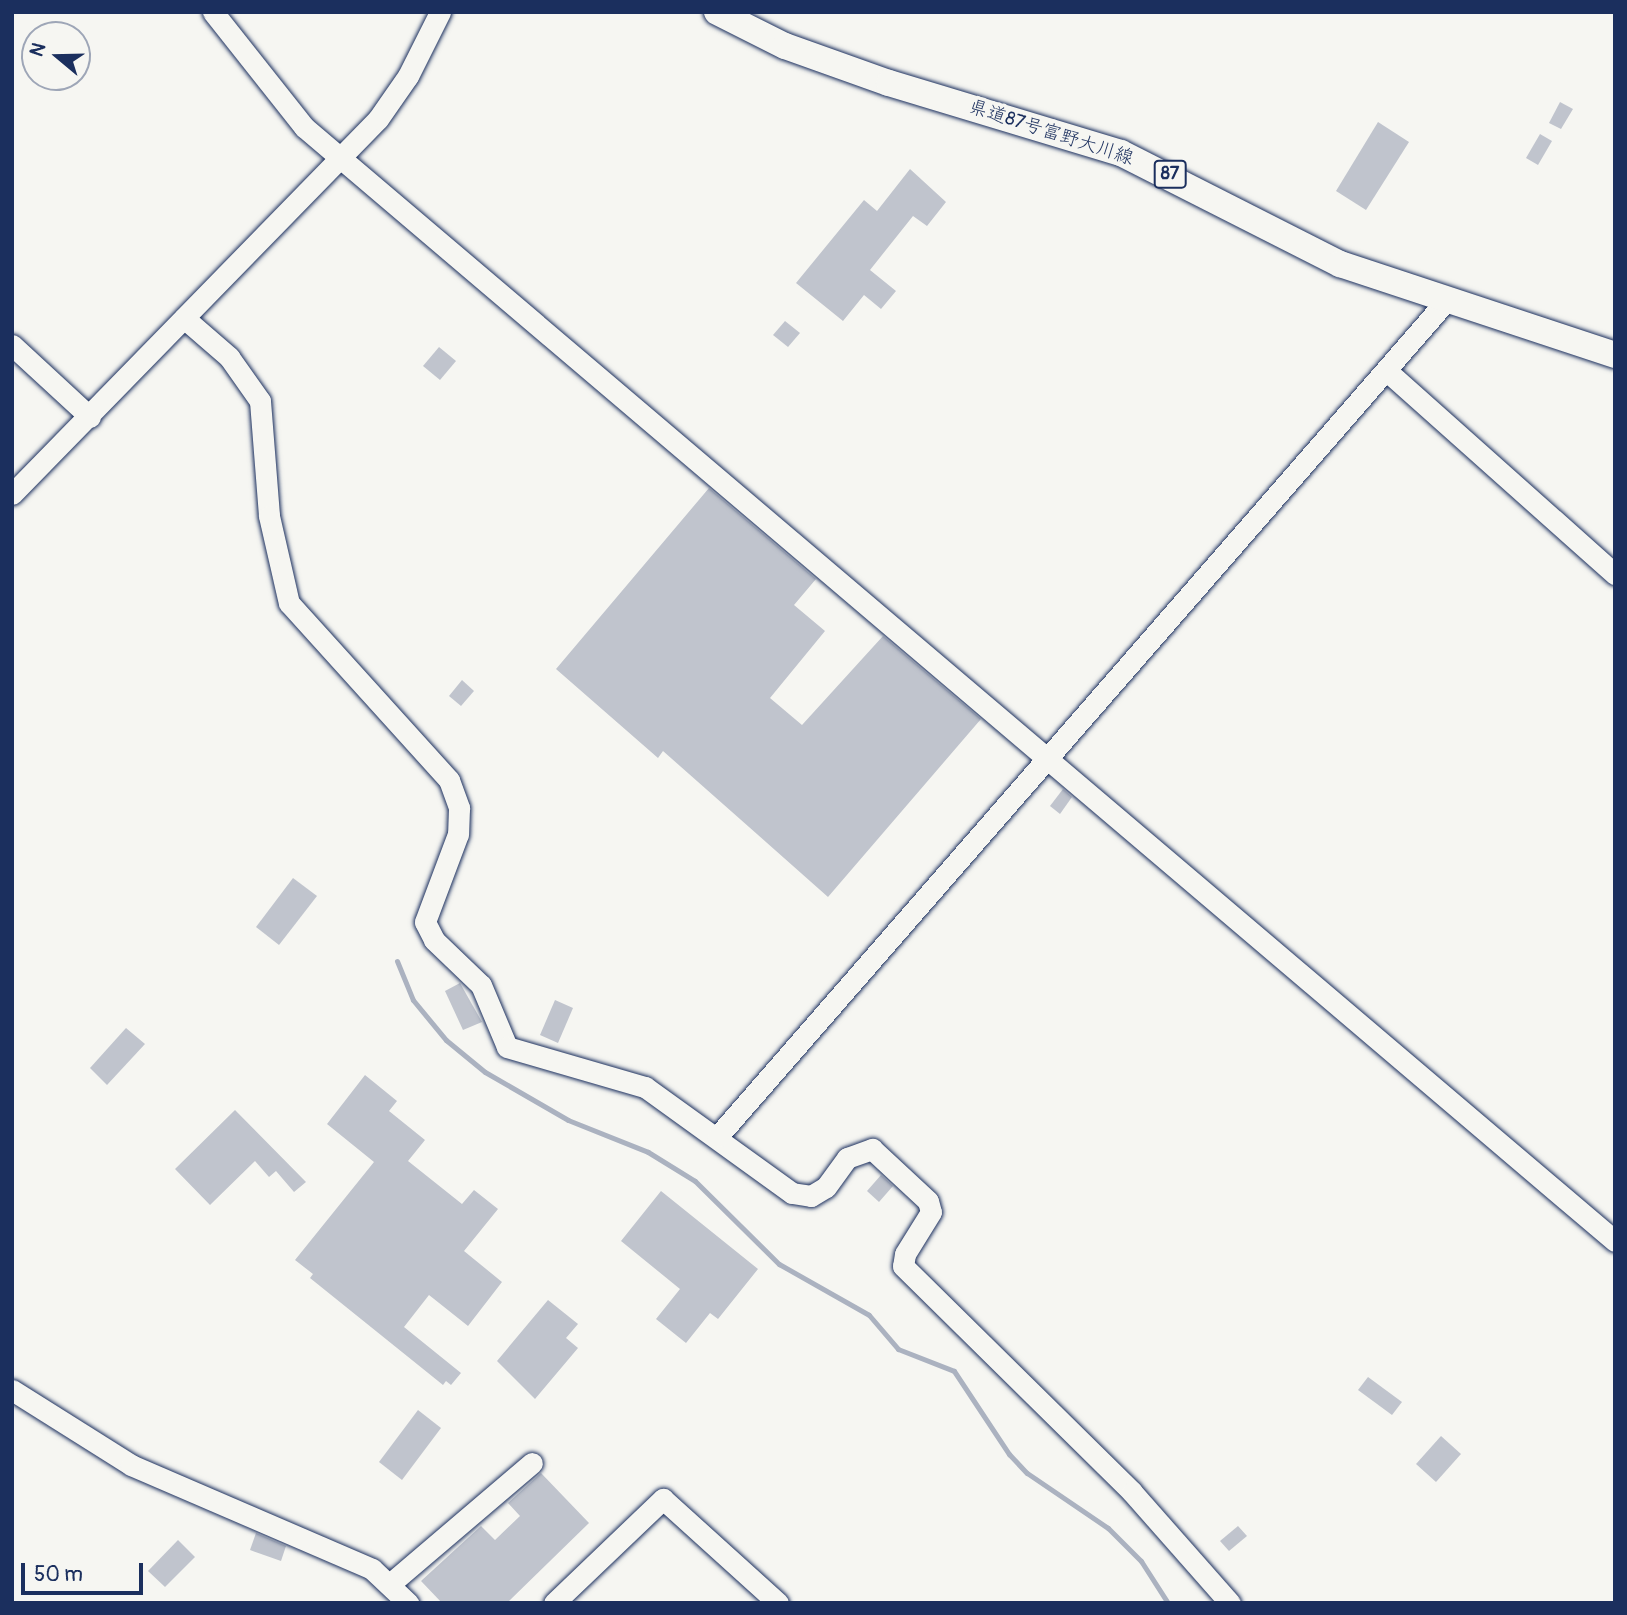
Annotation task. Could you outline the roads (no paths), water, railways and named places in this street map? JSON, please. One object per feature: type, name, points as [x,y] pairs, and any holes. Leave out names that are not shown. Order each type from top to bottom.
[{"type":"main road","name":"県道87号富野大川線","points":[[717,12],[786,46],[889,83],[1121,153],[1340,264],[1615,355]]},
{"type":"street","points":[[213,12],[267,86],[342,158],[1615,1241]]},
{"type":"street","points":[[12,494],[342,158],[408,76],[440,12]]},
{"type":"street","points":[[718,1136],[1388,372],[1446,301]]},
{"type":"street","points":[[184,318],[229,357],[260,401],[271,529],[289,603],[449,780],[459,808],[458,834],[425,922],[434,940],[481,985],[507,1047],[645,1087],[718,1136],[792,1193],[811,1196],[826,1187],[860,1149],[872,1149],[918,1189],[931,1212],[905,1254],[903,1266],[1132,1492],[1230,1603]]},
{"type":"street","points":[[12,345],[90,417]]},
{"type":"street","points":[[1388,372],[1615,573]]},
{"type":"street","points":[[12,1390],[131,1465],[372,1569],[400,1597],[533,1464]]},
{"type":"street","points":[[554,1603],[663,1499],[778,1603]]},
{"type":"waterway","points":[[397,961],[413,1000],[446,1040],[485,1072],[568,1120],[648,1152],[695,1181],[779,1264],[869,1315],[898,1349],[954,1371],[1009,1454],[1027,1473],[1108,1528],[1141,1561],[1168,1603]]}]
